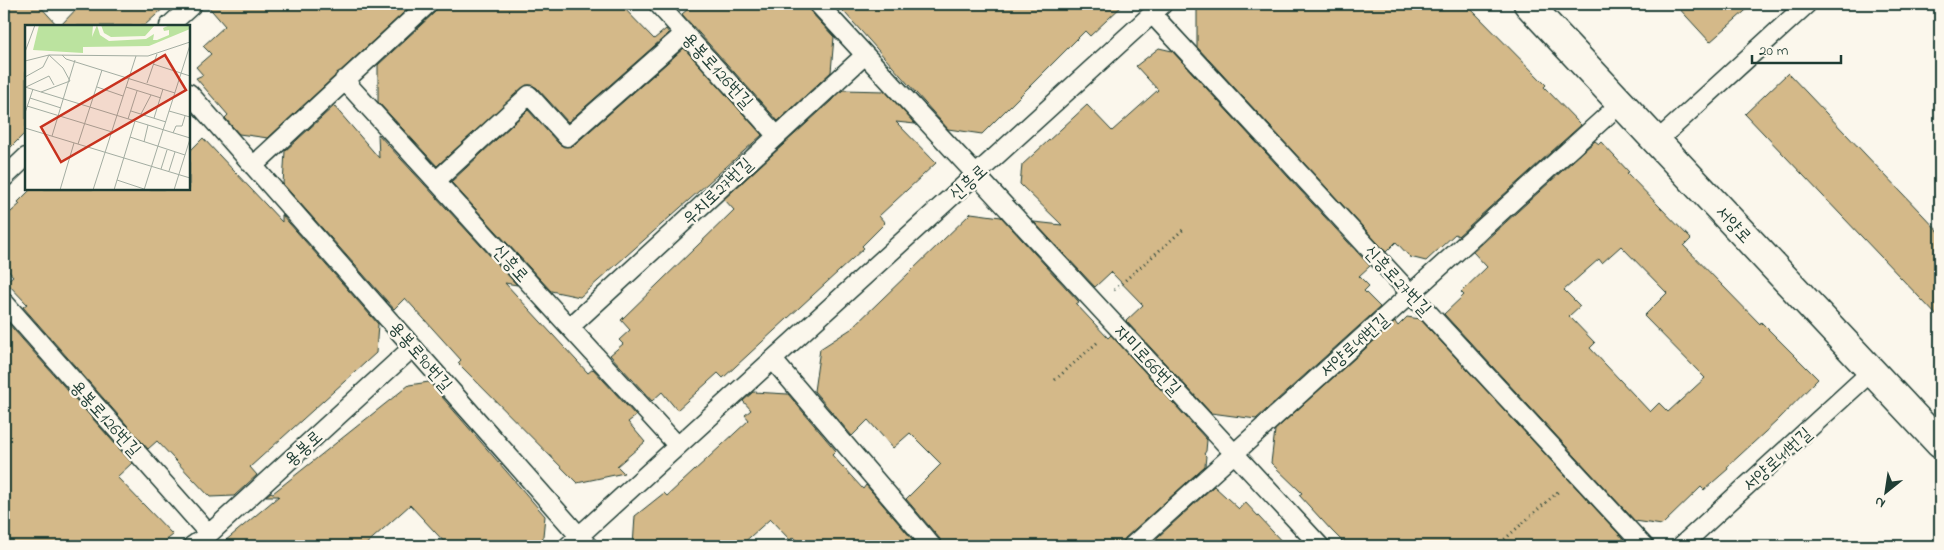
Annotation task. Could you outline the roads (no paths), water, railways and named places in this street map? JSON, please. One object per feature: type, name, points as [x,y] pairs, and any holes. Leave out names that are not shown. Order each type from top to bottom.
[{"type":"street","name":"서양로","points":[[1528,4],[1940,444]]},
{"type":"lane","points":[[170,25],[193,4]]},
{"type":"lane","points":[[253,166],[428,4]]},
{"type":"lane","name":"용봉로126번길","points":[[658,4],[778,136]]},
{"type":"lane","points":[[818,4],[976,174]]},
{"type":"lane","points":[[1657,141],[1807,4]]},
{"type":"lane","name":"신흥로","points":[[578,543],[678,446],[1157,9]]},
{"type":"lane","name":"신흥로27번길","points":[[1157,9],[1411,294],[1644,546]]},
{"type":"lane","points":[[436,181],[529,95],[568,137],[685,33]]},
{"type":"lane","name":"우치로27번길","points":[[570,327],[865,55]]},
{"type":"lane","name":"신흥로","points":[[344,80],[678,446]]},
{"type":"lane","name":"용봉로90번길","points":[[190,94],[413,347],[578,543]]},
{"type":"lane","name":"서양로49번길","points":[[1132,546],[1621,103]]},
{"type":"lane","points":[[4,178],[25,158]]},
{"type":"lane","name":"자미로66번길","points":[[976,174],[1320,546]]},
{"type":"lane","name":"용봉로126번길","points":[[4,302],[209,534]]},
{"type":"lane","name":"용봉로","points":[[192,546],[209,534],[413,347]]},
{"type":"lane","points":[[773,360],[932,546]]},
{"type":"lane","name":"서양로41번길","points":[[1681,546],[1872,371]]}]
